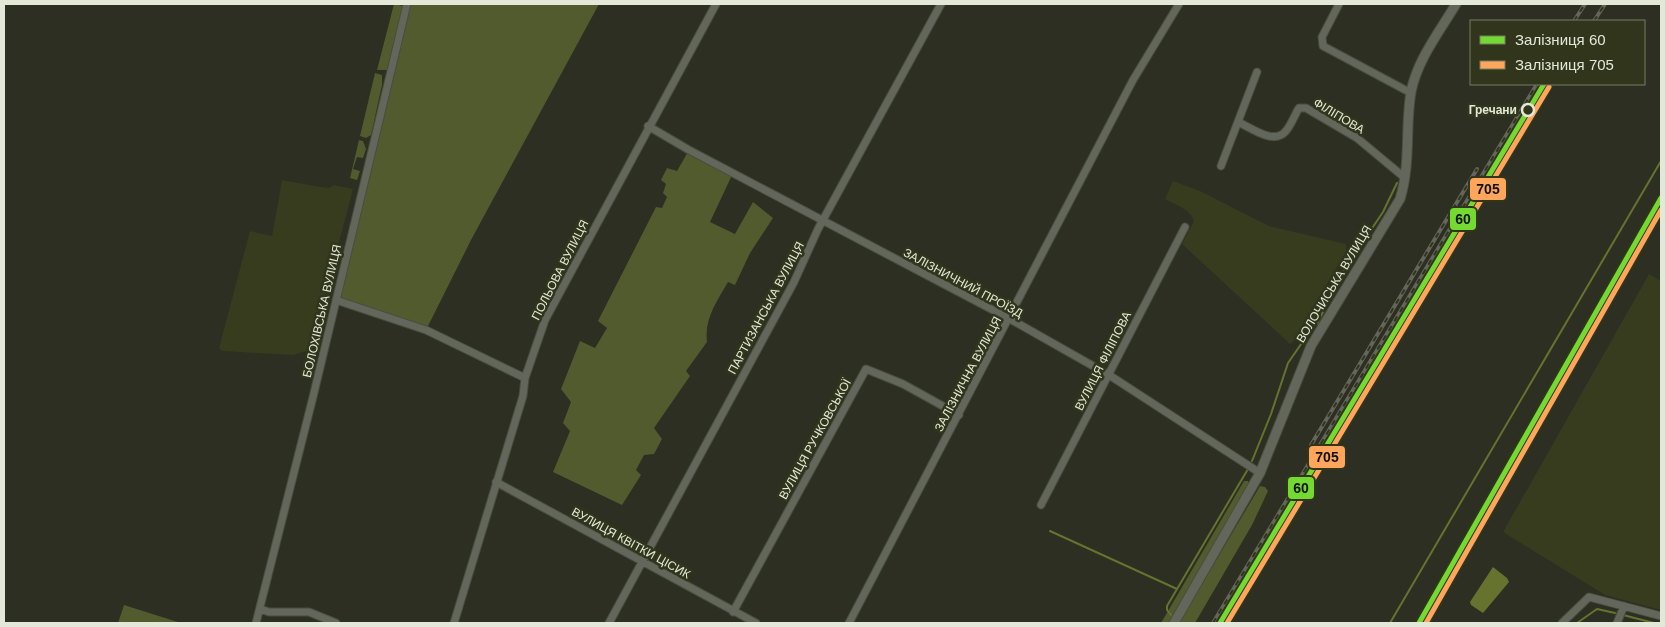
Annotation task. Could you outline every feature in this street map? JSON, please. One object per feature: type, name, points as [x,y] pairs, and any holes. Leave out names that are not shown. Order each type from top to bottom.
[{"type":"main road","name":"ВОЛОЧИСЬКА ВУЛИЦЯ","points":[[1174,623],[1260,472],[1310,346],[1400,198],[1405,178],[1411,93],[1420,66],[1456,4]]},
{"type":"street","name":"БОЛОХІВСЬКА ВУЛИЦЯ","points":[[256,623],[407,4]]},
{"type":"street","name":"ПОЛЬОВА ВУЛИЦЯ","points":[[454,623],[523,396],[525,378],[545,320],[648,126],[716,4]]},
{"type":"street","name":"ПАРТИЗАНСЬКА ВУЛИЦЯ","points":[[609,623],[794,282],[822,222],[941,4]]},
{"type":"street","name":"ЗАЛІЗНИЧНА ВУЛИЦЯ","points":[[849,623],[1010,320],[1133,80],[1179,4]]},
{"type":"street","points":[[1339,4],[1322,38],[1323,46],[1411,93]]},
{"type":"street","points":[[1221,166],[1257,72]]},
{"type":"street","name":"ФІЛІПОВА","points":[[1238,122],[1274,138],[1286,131],[1299,108],[1306,108],[1356,138],[1405,178]]},
{"type":"street","name":"ЗАЛІЗНИЧНИЙ ПРОЇЗД","points":[[648,126],[822,222],[1010,320],[1108,375],[1260,472]]},
{"type":"street","name":"ВУЛИЦЯ ФІЛІПОВА","points":[[1040,505],[1184,227]]},
{"type":"street","points":[[336,300],[426,330],[525,378]]},
{"type":"street","name":"ВУЛИЦЯ РУЧКОВСЬКОЇ","points":[[734,612],[866,369],[902,384],[959,415]]},
{"type":"street","name":"ВУЛИЦЯ КВІТКИ ЦІСИК","points":[[496,482],[756,623]]},
{"type":"street","points":[[1562,623],[1589,597],[1661,616]]},
{"type":"street","points":[[1617,623],[1624,606]]},
{"type":"street","points":[[260,608],[269,612],[308,612],[336,623]]},
{"type":"shaded area","points":[[394,4],[403,6],[387,70],[377,70]]},
{"type":"shaded area","points":[[407,4],[599,4],[471,240],[426,330],[336,300]]},
{"type":"shaded area","points":[[375,73],[382,75],[382,85],[371,135],[366,138],[360,136]]},
{"type":"shaded area","points":[[359,140],[363,141],[366,149],[363,158],[357,157],[353,169],[360,171],[357,180],[350,178]]},
{"type":"shaded area","points":[[689,150],[733,173],[710,222],[735,234],[753,202],[773,218],[750,253],[735,285],[728,282],[716,303],[707,326],[707,342],[686,371],[690,376],[654,428],[662,439],[654,454],[644,455],[636,470],[641,475],[622,505],[553,472],[570,431],[563,423],[571,402],[561,389],[580,341],[595,348],[607,328],[598,321],[656,207],[662,208],[667,197],[663,193],[666,184],[661,180],[667,168],[677,171]]},
{"type":"shaded area","points":[[282,180],[321,187],[329,188],[334,185],[353,189],[312,346],[307,351],[293,355],[222,351],[219,348],[250,231],[272,236]]},
{"type":"shaded area","points":[[1173,181],[1200,191],[1269,226],[1346,244],[1346,252],[1313,308],[1317,318],[1290,344],[1182,244],[1194,221],[1186,210],[1165,199]]},
{"type":"shaded area","points":[[1649,274],[1661,281],[1661,610],[1605,595],[1503,532]]},
{"type":"shaded area","points":[[1244,481],[1248,481],[1249,484],[1170,623],[1161,623]]},
{"type":"shaded area","points":[[1260,486],[1265,487],[1268,491],[1252,525],[1195,623],[1179,623]]},
{"type":"shaded area","points":[[1493,567],[1507,578],[1509,582],[1483,613],[1471,605],[1470,602]]},
{"type":"shaded area","points":[[124,605],[181,623],[118,623]]},
{"type":"waterway","points":[[1390,623],[1661,161]]},
{"type":"waterway","points":[[1362,243],[1383,212],[1397,183]]},
{"type":"waterway","points":[[1317,324],[1339,279],[1356,252]]},
{"type":"waterway","points":[[1252,461],[1271,414],[1288,363],[1308,334]]},
{"type":"waterway","points":[[1171,615],[1167,610],[1167,606],[1248,469]]},
{"type":"waterway","points":[[1050,531],[1177,589]]},
{"type":"waterway","points":[[1577,623],[1597,609],[1615,613]]},
{"type":"waterway","points":[[1623,615],[1654,623]]},
{"type":"railway","points":[[1575,20],[1585,4]]},
{"type":"railway","points":[[1595,20],[1605,4]]},
{"type":"railway","points":[[1213,623],[1536,85]]},
{"type":"railway","points":[[1227,623],[1549,85]]},
{"type":"railway","points":[[1311,445],[1477,169]]},
{"type":"rail line","name":"60","points":[[1220,623],[1543,85]]},
{"type":"rail line","name":"705","points":[[1227,623],[1549,87]]},
{"type":"rail line","name":"60","points":[[1419,623],[1661,198]]},
{"type":"rail line","name":"705","points":[[1426,623],[1661,210]]},
{"type":"place","name":"Гречани","points":[[1528,110]]}]
